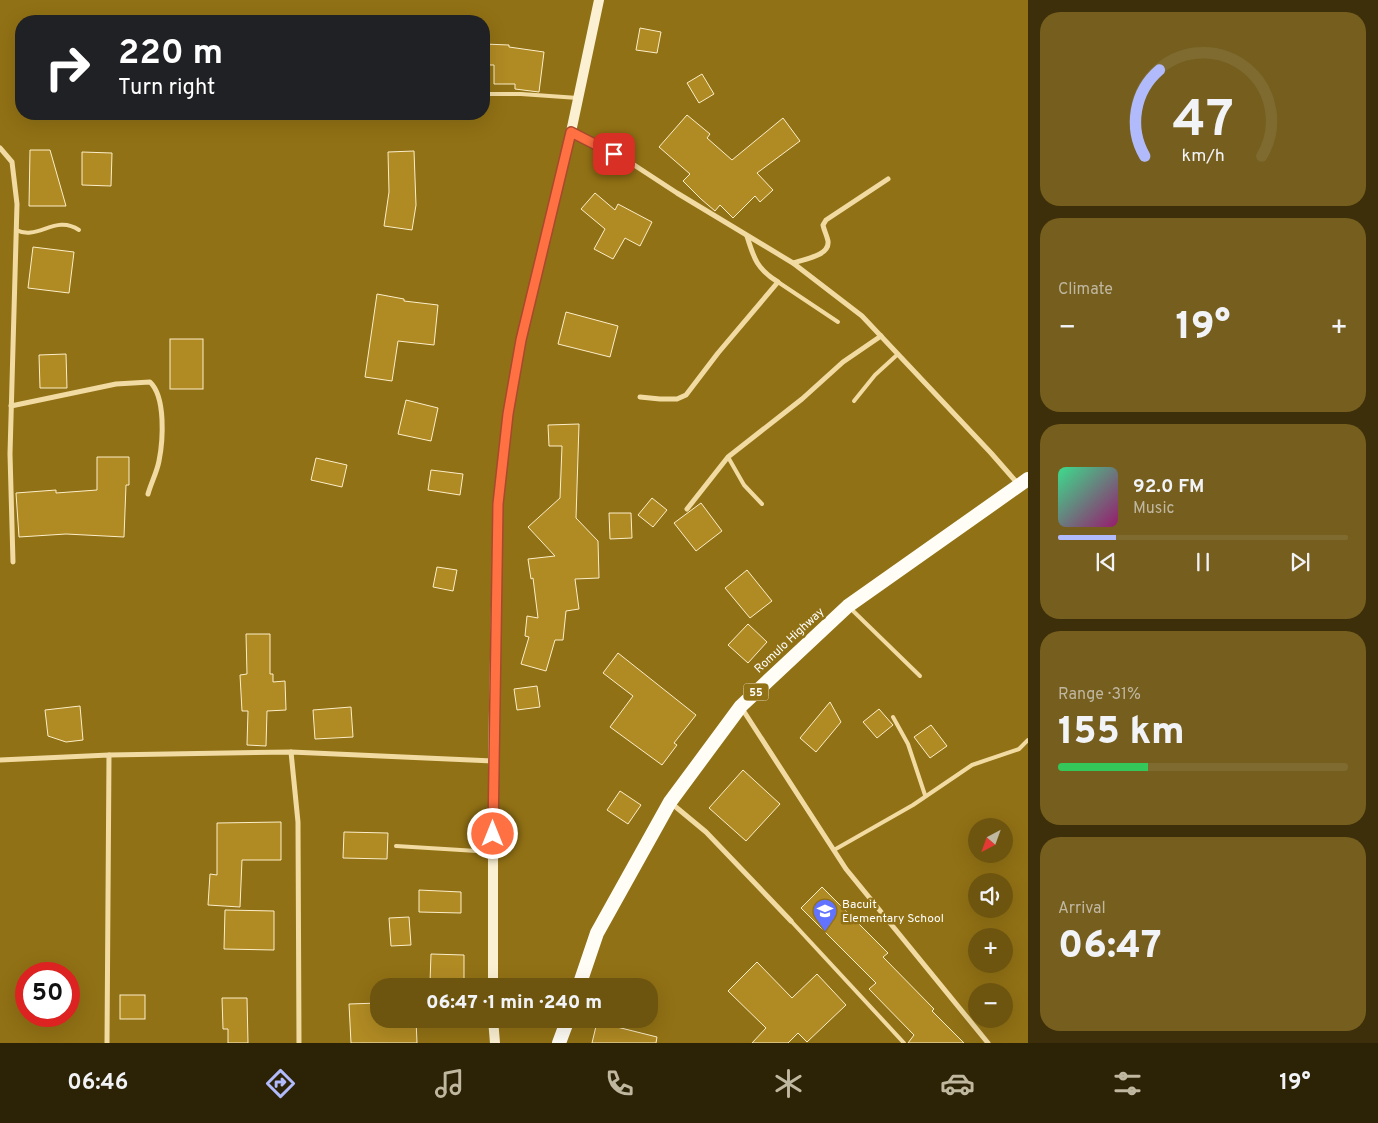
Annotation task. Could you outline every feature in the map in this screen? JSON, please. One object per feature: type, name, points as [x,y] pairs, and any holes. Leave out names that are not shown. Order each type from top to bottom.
[{"type":"highway","name":"Romulo Highway","points":[[582,978],[597,933],[670,802],[741,706],[848,606],[1023,482]]},
{"type":"highway","points":[[559,1043],[565,1028]]},
{"type":"main road","points":[[493,978],[493,761],[498,504],[508,414],[521,340],[571,132],[599,0]]},
{"type":"main road","points":[[494,1028],[495,1043]]},
{"type":"street","points":[[571,132],[628,161],[793,263],[862,316],[991,453],[1023,482]]},
{"type":"street","points":[[0,148],[12,162],[17,204],[10,454],[13,562]]},
{"type":"street","points":[[793,263],[822,253],[826,249],[828,242],[823,225],[826,220],[888,179]]},
{"type":"street","points":[[640,397],[677,399],[686,395],[718,353],[778,282],[765,274],[754,260],[747,236]]},
{"type":"street","points":[[687,510],[728,457],[802,399],[843,362],[881,336]]},
{"type":"street","points":[[11,406],[116,384],[150,382],[155,387],[159,398],[162,432],[159,462],[148,494]]},
{"type":"street","points":[[741,706],[846,869],[988,1043]]},
{"type":"street","points":[[0,760],[109,755],[291,752],[493,761]]},
{"type":"street","points":[[291,752],[298,822],[300,1043]]},
{"type":"street","points":[[107,1043],[109,755]]},
{"type":"street","points":[[670,802],[706,832],[791,921]]},
{"type":"lane","points":[[490,94],[578,98]]},
{"type":"lane","points":[[16,230],[23,234],[65,224],[72,225],[79,230]]},
{"type":"lane","points":[[778,282],[838,322]]},
{"type":"lane","points":[[854,401],[875,375],[898,354]]},
{"type":"lane","points":[[728,457],[744,485],[762,504]]},
{"type":"lane","points":[[848,606],[920,676]]},
{"type":"lane","points":[[893,717],[908,744],[926,795]]},
{"type":"lane","points":[[834,850],[972,766],[1019,749],[1028,740]]},
{"type":"lane","points":[[396,846],[493,852]]},
{"type":"lane","points":[[791,921],[904,1043]]},
{"type":"building","points":[[640,28],[661,32],[657,53],[636,50]]},
{"type":"building","points":[[490,44],[509,45],[509,47],[544,52],[539,92],[515,89],[515,84],[494,84],[494,65],[490,65]]},
{"type":"building","points":[[702,74],[714,94],[699,103],[687,83]]},
{"type":"building","points":[[687,115],[710,134],[707,138],[732,160],[783,118],[800,141],[757,173],[773,190],[760,202],[755,196],[733,218],[720,205],[715,211],[701,199],[683,181],[690,174],[659,147]]},
{"type":"building","points":[[30,150],[50,150],[66,206],[29,206]]},
{"type":"building","points":[[414,151],[416,205],[412,230],[384,226],[389,192],[388,152]]},
{"type":"building","points":[[82,152],[112,153],[111,186],[82,185]]},
{"type":"building","points":[[595,193],[615,210],[618,204],[652,222],[640,246],[625,238],[613,259],[594,249],[605,229],[581,209]]},
{"type":"building","points":[[33,247],[74,252],[69,293],[28,288]]},
{"type":"building","points":[[377,294],[404,299],[404,301],[438,305],[434,345],[398,341],[392,381],[365,377]]},
{"type":"building","points":[[566,312],[618,326],[610,357],[558,344]]},
{"type":"building","points":[[170,339],[203,339],[203,389],[170,389]]},
{"type":"building","points":[[66,354],[67,388],[40,388],[39,355]]},
{"type":"building","points":[[406,400],[438,408],[431,441],[398,434]]},
{"type":"building","points":[[579,424],[576,518],[598,541],[599,578],[575,579],[579,609],[566,611],[563,640],[555,640],[546,671],[521,664],[529,637],[525,636],[527,616],[538,618],[533,578],[531,579],[528,559],[555,556],[528,527],[560,498],[562,446],[549,446],[548,425]]},
{"type":"building","points":[[97,457],[129,457],[129,485],[126,485],[124,537],[66,534],[19,537],[16,493],[56,490],[56,493],[97,490]]},
{"type":"building","points":[[316,458],[347,465],[342,487],[311,480]]},
{"type":"building","points":[[431,470],[463,474],[460,495],[428,490]]},
{"type":"building","points":[[652,498],[667,510],[653,527],[638,515]]},
{"type":"building","points":[[701,503],[722,531],[696,551],[674,523]]},
{"type":"building","points":[[609,513],[631,513],[632,538],[610,539]]},
{"type":"building","points":[[437,567],[457,570],[453,591],[433,587]]},
{"type":"building","points":[[747,570],[772,601],[750,618],[725,588]]},
{"type":"building","points":[[748,624],[767,642],[748,663],[728,645]]},
{"type":"building","points":[[246,634],[270,634],[270,674],[273,674],[273,682],[285,681],[286,710],[267,711],[266,746],[247,745],[248,711],[242,711],[240,675],[247,674]]},
{"type":"building","points":[[618,653],[696,715],[674,743],[677,745],[662,765],[610,727],[633,696],[603,673]]},
{"type":"building","points":[[537,686],[540,707],[517,710],[514,689]]},
{"type":"building","points":[[830,702],[841,722],[816,752],[800,738]]},
{"type":"building","points":[[80,706],[83,740],[66,742],[48,736],[45,710]]},
{"type":"building","points":[[351,707],[353,737],[315,739],[313,710]]},
{"type":"building","points":[[879,709],[893,725],[877,738],[863,722]]},
{"type":"building","points":[[931,725],[947,746],[930,758],[914,737]]},
{"type":"building","points":[[743,770],[780,804],[746,841],[709,808]]},
{"type":"building","points":[[620,791],[641,805],[628,824],[607,810]]},
{"type":"building","points":[[281,822],[281,860],[242,860],[240,907],[208,905],[210,874],[217,875],[217,823]]},
{"type":"building","points":[[344,832],[388,833],[387,859],[343,858]]},
{"type":"building","points":[[822,887],[888,953],[883,957],[964,1043],[908,1043],[914,1035],[869,989],[876,983],[801,908]]},
{"type":"building","points":[[419,890],[461,892],[461,913],[419,912]]},
{"type":"building","points":[[225,910],[274,911],[274,950],[224,949]]},
{"type":"building","points":[[409,917],[411,945],[391,946],[389,918]]},
{"type":"building","points":[[431,954],[464,955],[464,978],[430,978]]},
{"type":"building","points":[[757,962],[792,998],[817,974],[846,1005],[807,1042],[798,1033],[788,1043],[752,1043],[766,1028],[728,991]]},
{"type":"building","points":[[120,995],[145,995],[145,1019],[120,1019]]},
{"type":"building","points":[[222,998],[247,998],[248,1043],[228,1043],[228,1029],[223,1029]]},
{"type":"building","points":[[370,1003],[370,1028],[416,1028],[417,1043],[351,1043],[349,1004]]},
{"type":"building","points":[[596,1028],[621,1028],[657,1037],[656,1043],[592,1043]]},
{"type":"place","name":"Bacuit Elementary School","points":[[825,932]]},
{"type":"route","points":[[493,834],[498,504],[508,414],[521,340],[571,132],[614,154]]}]
